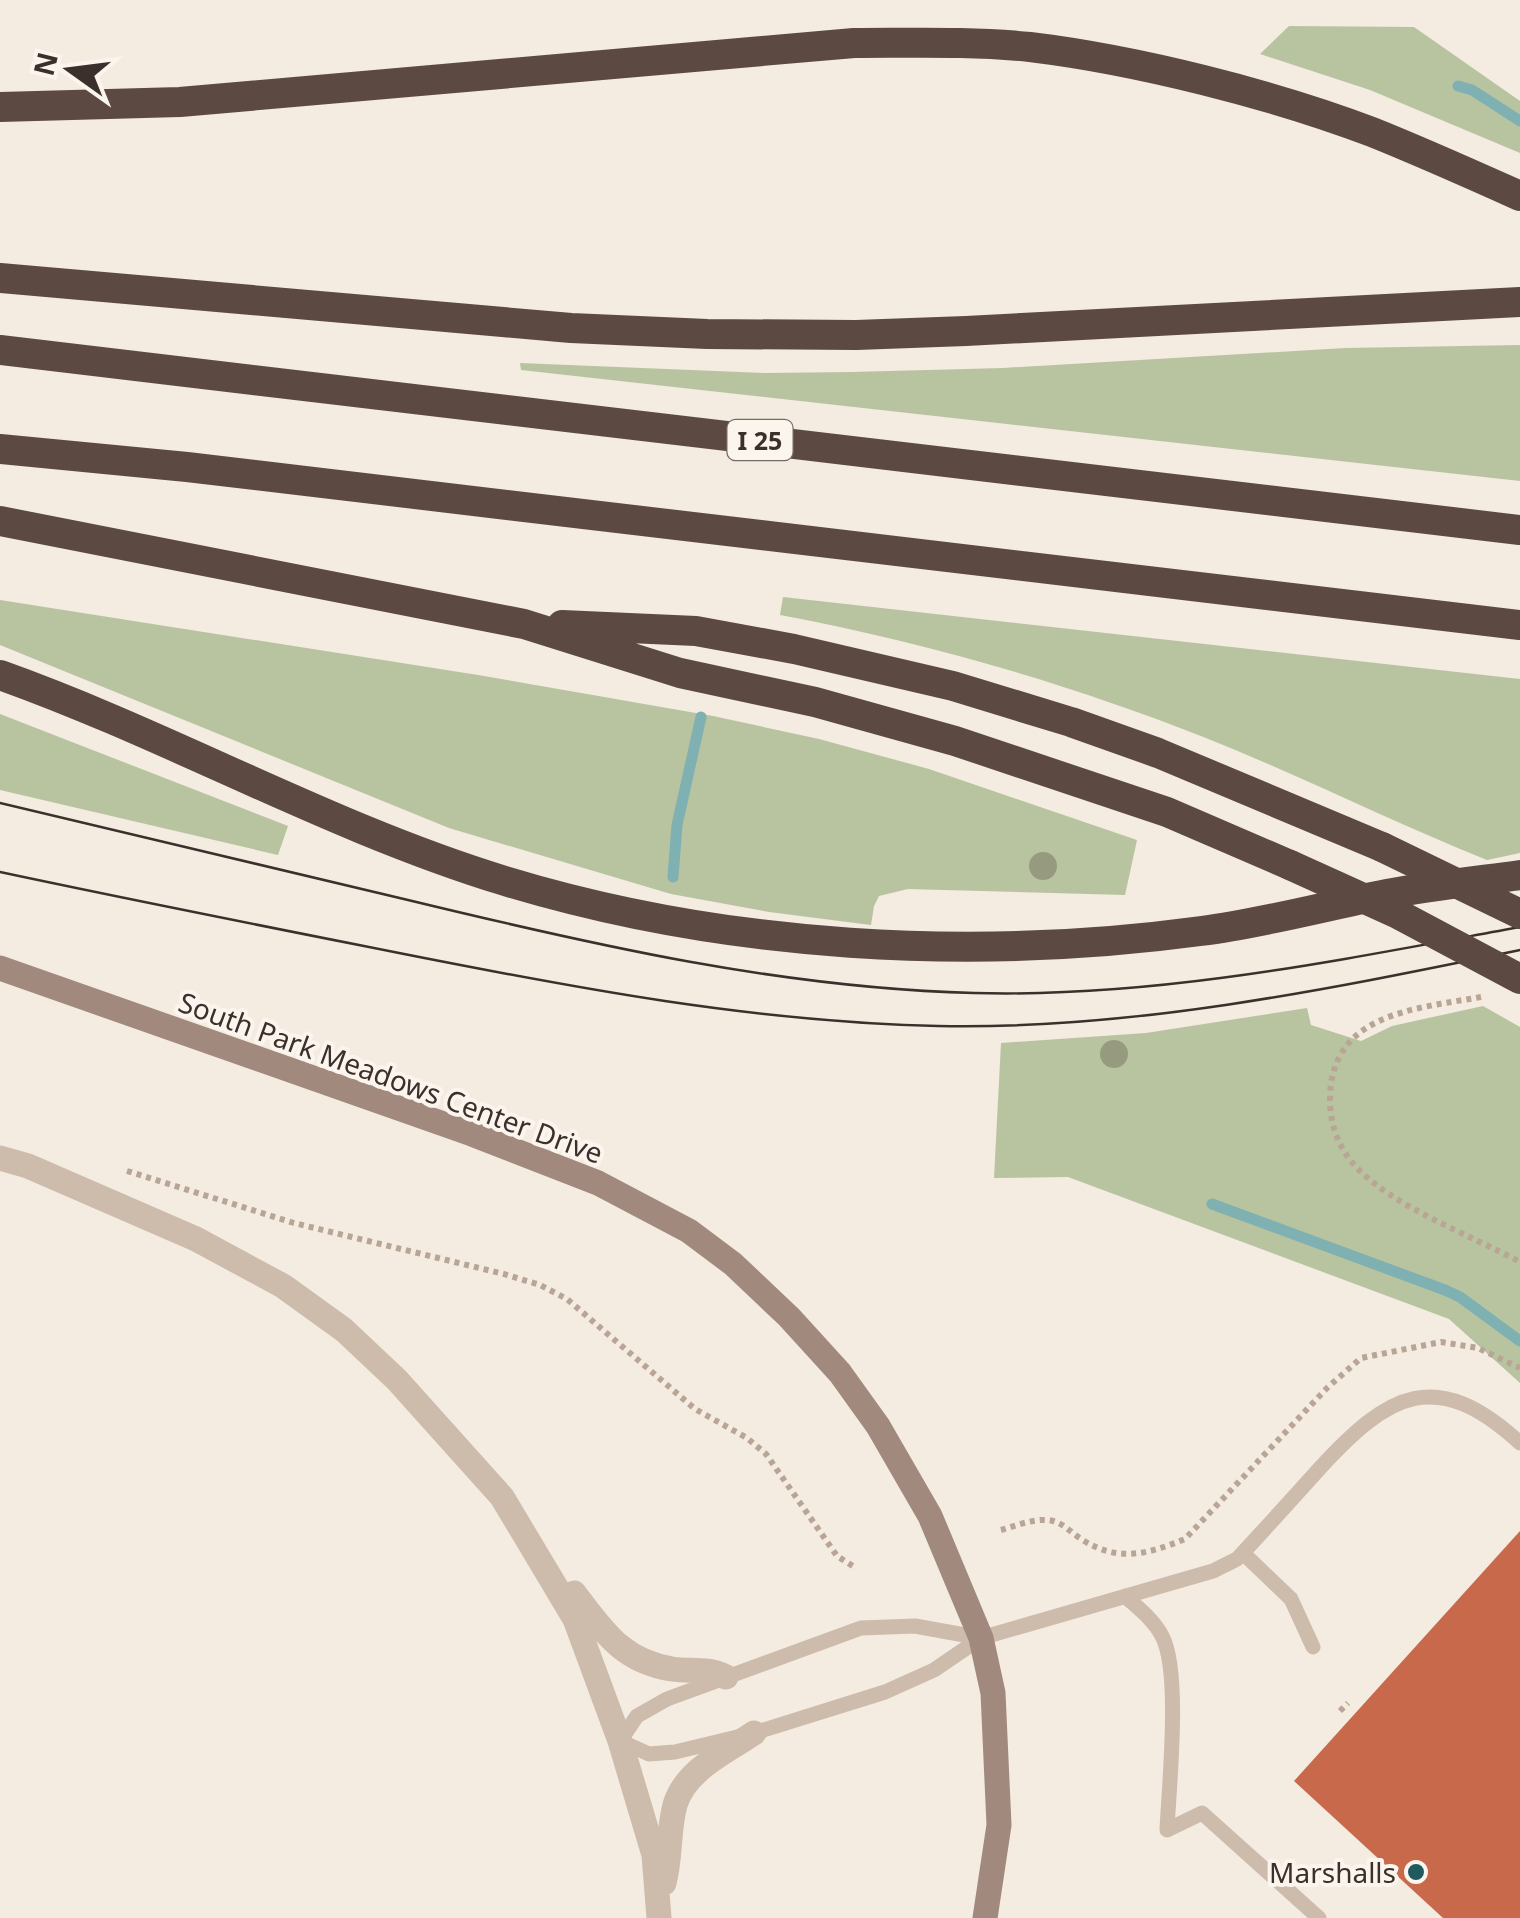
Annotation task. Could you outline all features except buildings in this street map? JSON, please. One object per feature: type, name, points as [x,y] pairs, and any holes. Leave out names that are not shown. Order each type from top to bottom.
[{"type":"highway","points":[[0,108],[180,102],[834,45],[953,42],[1031,48],[1112,61],[1287,104],[1370,132],[1520,196]]},
{"type":"highway","points":[[0,278],[572,328],[707,334],[966,331],[1520,302]]},
{"type":"highway","name":"I 25","points":[[0,350],[1520,530]]},
{"type":"highway","points":[[0,448],[1520,624]]},
{"type":"highway","points":[[0,521],[524,624],[680,673],[815,702],[954,740],[1167,812],[1396,913],[1520,979]]},
{"type":"highway","points":[[524,624],[696,630],[952,686],[1158,753],[1382,847],[1520,914]]},
{"type":"highway","points":[[0,675],[404,846],[505,881],[702,926],[874,942],[965,945],[1104,941],[1259,923],[1387,894],[1520,875]]},
{"type":"main road","name":"South Park Meadows Center Drive","points":[[0,968],[472,1134],[598,1183],[689,1232],[733,1264],[789,1317],[840,1373],[887,1440],[930,1516],[981,1638],[993,1693],[999,1825],[985,1918]]},
{"type":"street","points":[[0,1158],[28,1166],[196,1238],[283,1286],[344,1330],[397,1380],[502,1497],[575,1619],[620,1741],[654,1856],[658,1910]]},
{"type":"street","points":[[552,1580],[574,1593],[608,1640],[643,1662],[674,1670],[709,1668],[726,1677]]},
{"type":"street","points":[[658,1910],[671,1858],[675,1804],[695,1772],[754,1733]]},
{"type":"lane","points":[[981,1638],[914,1626],[860,1628],[668,1699],[637,1716],[620,1741],[649,1754],[754,1733],[885,1692],[934,1670],[981,1638],[1213,1570],[1242,1553],[1356,1428],[1383,1409],[1412,1399],[1442,1398],[1470,1405],[1520,1443]]},
{"type":"lane","points":[[1242,1553],[1291,1599],[1313,1647]]},
{"type":"lane","points":[[1125,1596],[1162,1636],[1172,1664],[1167,1830],[1202,1813],[1319,1918]]},
{"type":"path","points":[[1482,997],[1389,1016],[1360,1030],[1335,1068],[1331,1114],[1346,1156],[1374,1184],[1520,1262]]},
{"type":"path","points":[[122,1170],[294,1223],[504,1274],[568,1299],[695,1409],[747,1438],[766,1454],[837,1556],[856,1568]]},
{"type":"path","points":[[1001,1530],[1048,1520],[1104,1550],[1130,1557],[1154,1552],[1185,1540],[1327,1388],[1361,1358],[1441,1342],[1478,1348],[1520,1368]]},
{"type":"path","points":[[1340,1711],[1348,1702]]},
{"type":"green space","points":[[1289,26],[1414,27],[1520,101],[1520,153],[1370,90],[1260,54]]},
{"type":"green space","points":[[1520,345],[1520,481],[521,370],[520,363],[765,373],[851,372],[1003,368],[1345,348]]},
{"type":"green space","points":[[783,597],[1520,679],[1520,853],[1487,860],[1206,738],[1049,682],[888,638],[780,615]]},
{"type":"green space","points":[[0,600],[478,675],[713,716],[819,739],[929,769],[1137,840],[1125,895],[908,889],[879,896],[871,925],[671,894],[449,828],[0,645]]},
{"type":"green space","points":[[0,714],[288,826],[278,855],[0,790]]},
{"type":"green space","points":[[1483,1006],[1520,1027],[1520,1383],[1449,1319],[1068,1177],[994,1178],[1001,1043],[1146,1033],[1307,1008],[1311,1025],[1361,1041],[1392,1026]]},
{"type":"waterway","points":[[1458,86],[1472,90],[1520,121]]},
{"type":"waterway","points":[[673,877],[677,825],[701,717]]},
{"type":"waterway","points":[[1212,1204],[1445,1290],[1520,1341]]},
{"type":"tram line","points":[[0,803],[618,948],[759,973],[902,989],[1043,993],[1180,983],[1316,964],[1520,927]]},
{"type":"tram line","points":[[0,872],[597,990],[733,1010],[869,1023],[1011,1025],[1158,1014],[1304,992],[1520,950]]},
{"type":"place","name":"Marshalls","points":[[1416,1872]]}]
